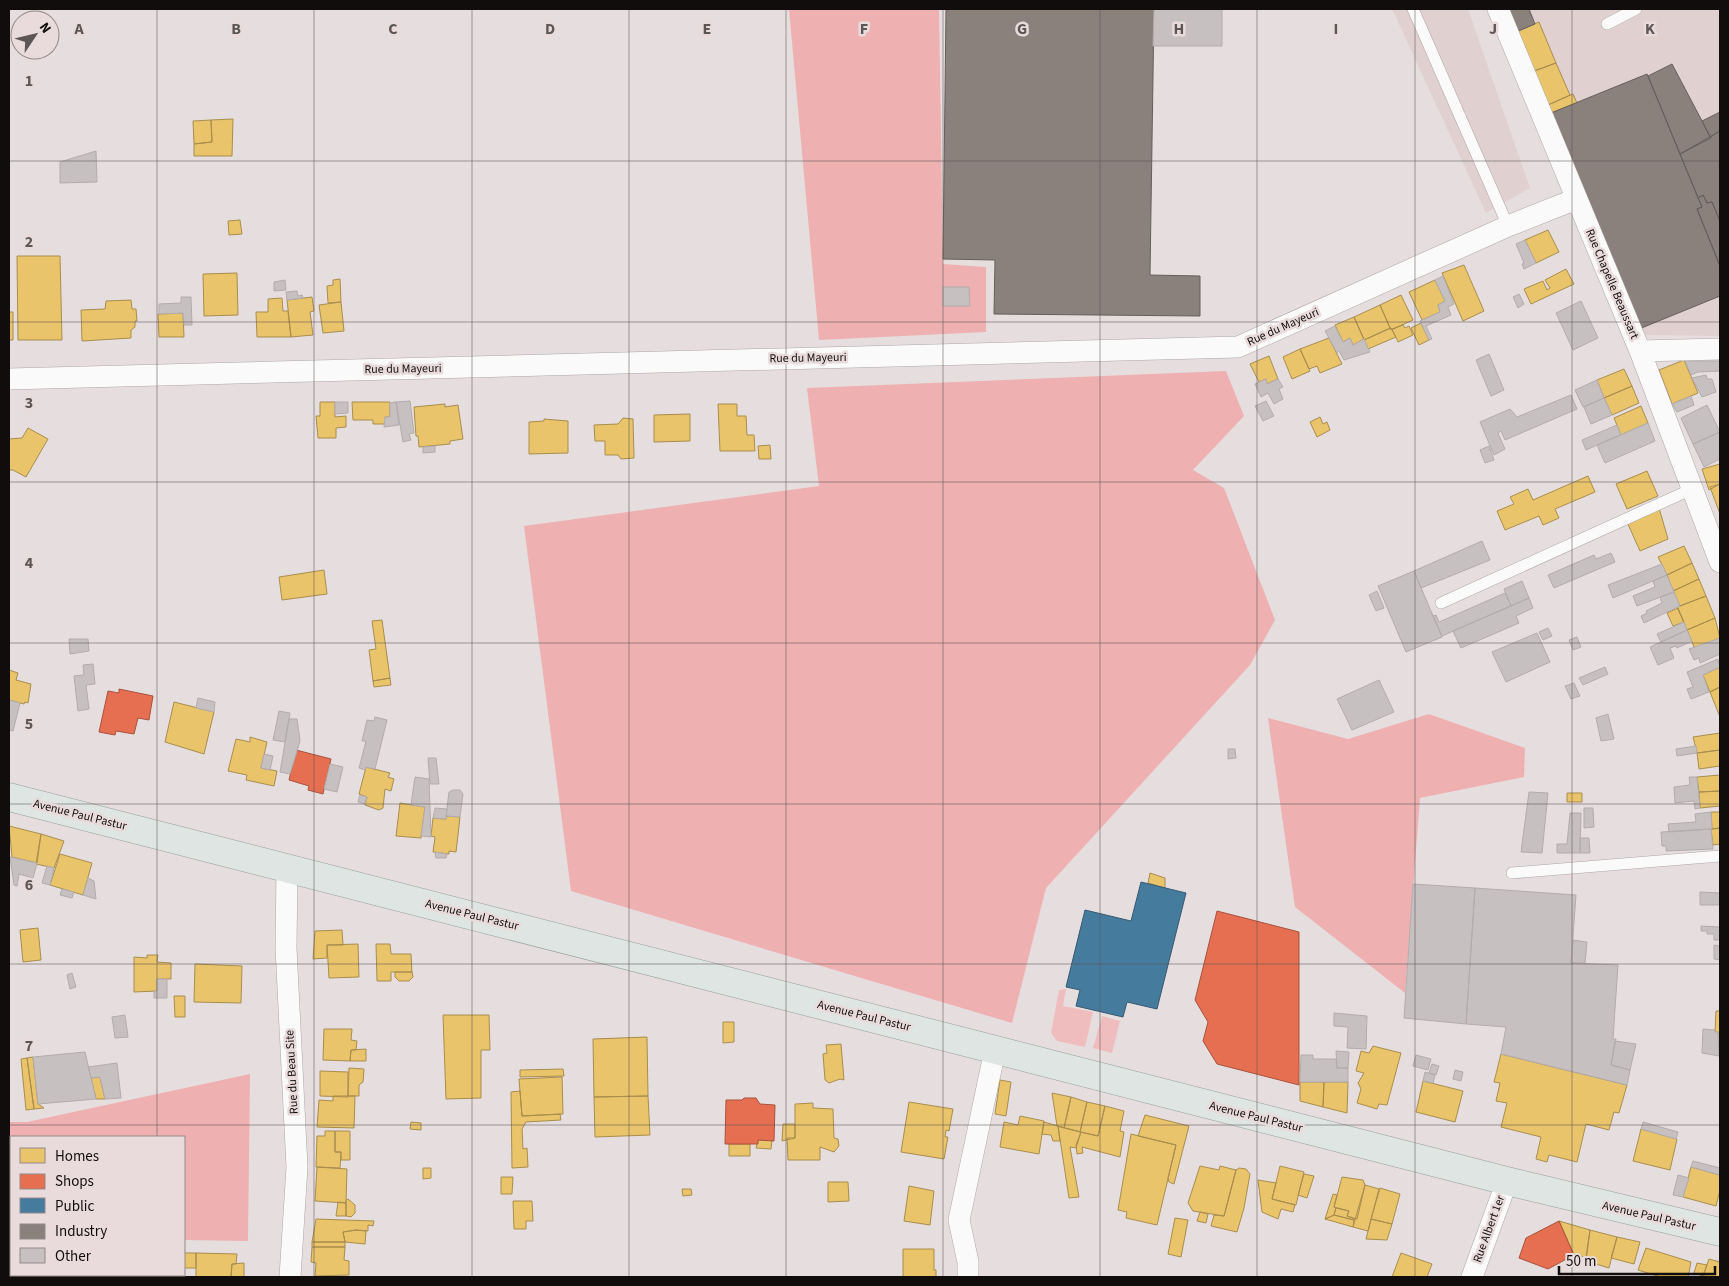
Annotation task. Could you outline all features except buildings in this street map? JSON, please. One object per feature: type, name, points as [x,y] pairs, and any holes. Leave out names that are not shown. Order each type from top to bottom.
[{"type":"main road","name":"Avenue Paul Pastur","points":[[9,797],[1507,1181],[1720,1232]]},
{"type":"street","name":"Rue Chapelle Beaussart","points":[[1498,9],[1640,351],[1720,562]]},
{"type":"street","name":"Rue du Mayeuri","points":[[9,379],[1238,347],[1508,226],[1576,199]]},
{"type":"street","points":[[1640,351],[1720,349]]},
{"type":"street","name":"Rue du Beau Site","points":[[287,868],[286,948],[297,1167],[290,1277]]},
{"type":"street","points":[[968,1277],[968,1262],[959,1220],[996,1050]]},
{"type":"street","name":"Rue Albert 1er","points":[[1472,1277],[1507,1181]]},
{"type":"lane","points":[[1413,9],[1508,226]]},
{"type":"lane","points":[[1607,24],[1636,9]]},
{"type":"lane","points":[[1441,603],[1692,488]]},
{"type":"lane","points":[[1512,873],[1720,856]]},
{"type":"shaded area","points":[[789,9],[939,9],[943,264],[986,267],[986,332],[819,340]]},
{"type":"shaded area","points":[[1392,9],[1468,9],[1530,188],[1486,213]]},
{"type":"shaded area","points":[[1520,9],[1720,9],[1720,336],[1645,335],[1546,86]]},
{"type":"shaded area","points":[[1226,371],[1244,416],[1193,470],[1224,488],[1275,620],[1250,665],[1046,888],[1012,1023],[571,891],[524,526],[819,486],[807,388]]},
{"type":"shaded area","points":[[1429,714],[1525,748],[1524,777],[1420,798],[1405,993],[1295,907],[1268,718],[1348,739]]},
{"type":"shaded area","points":[[1066,989],[1063,1006],[1093,1012],[1085,1047],[1057,1041],[1051,1033],[1059,990]]},
{"type":"shaded area","points":[[1102,1016],[1120,1021],[1112,1053],[1093,1048]]},
{"type":"shaded area","points":[[250,1074],[248,1241],[185,1240],[185,1136],[10,1136],[9,1236],[9,1122],[27,1122]]}]
